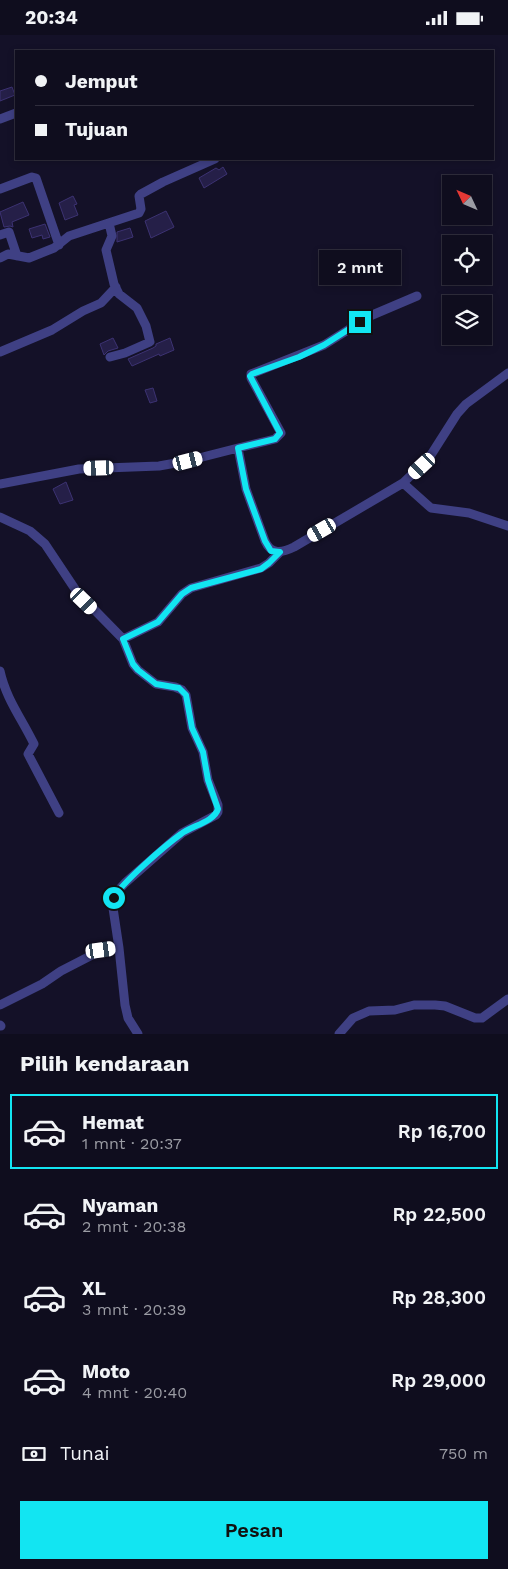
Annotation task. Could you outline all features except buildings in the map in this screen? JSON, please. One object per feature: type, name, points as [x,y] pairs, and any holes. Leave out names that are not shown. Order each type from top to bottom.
[{"type":"street","points":[[0,119],[15,113]]},
{"type":"street","points":[[0,258],[8,254],[29,258],[59,245],[69,236],[139,213],[141,209],[140,195],[149,189],[213,160]]},
{"type":"street","points":[[0,189],[32,177],[36,178],[59,245]]},
{"type":"street","points":[[109,223],[112,236],[106,250],[116,287],[120,294],[137,308],[146,326],[150,342],[125,353],[110,357]]},
{"type":"street","points":[[0,235],[8,232],[17,256]]},
{"type":"street","points":[[0,352],[52,330],[83,311],[101,303],[116,287]]},
{"type":"street","points":[[0,484],[79,469],[138,468],[174,464],[275,439],[280,433],[251,375],[324,345],[370,316],[417,296]]},
{"type":"street","points":[[123,639],[158,622],[182,594],[191,588],[261,569],[280,552],[294,547],[403,483],[429,458],[457,414],[466,404],[508,373]]},
{"type":"street","points":[[238,448],[246,489],[265,541],[271,551],[280,552]]},
{"type":"street","points":[[403,483],[431,508],[469,513],[508,526]]},
{"type":"street","points":[[0,517],[39,537],[52,553],[76,592],[123,639],[133,664],[138,670],[156,684],[179,688],[186,695],[192,728],[203,752],[208,780],[218,809],[216,815],[182,833],[116,893],[113,908],[125,1005],[128,1018],[138,1034]]},
{"type":"street","points":[[0,671],[4,687],[14,709],[34,743],[28,755],[60,813]]},
{"type":"street","points":[[0,1005],[42,984],[94,953],[101,950],[119,948]]},
{"type":"street","points":[[339,1034],[353,1018],[369,1011],[414,1005],[435,1005],[475,1018],[482,1018],[508,999]]},
{"type":"route","points":[[114,898],[125,883],[182,833],[216,815],[218,812],[218,805],[208,780],[203,752],[192,728],[186,695],[179,688],[156,684],[138,670],[133,664],[123,639],[158,622],[186,590],[261,569],[280,552],[271,551],[267,546],[246,489],[239,457],[238,448],[275,439],[280,435],[278,427],[250,376],[324,345],[360,322]]}]
